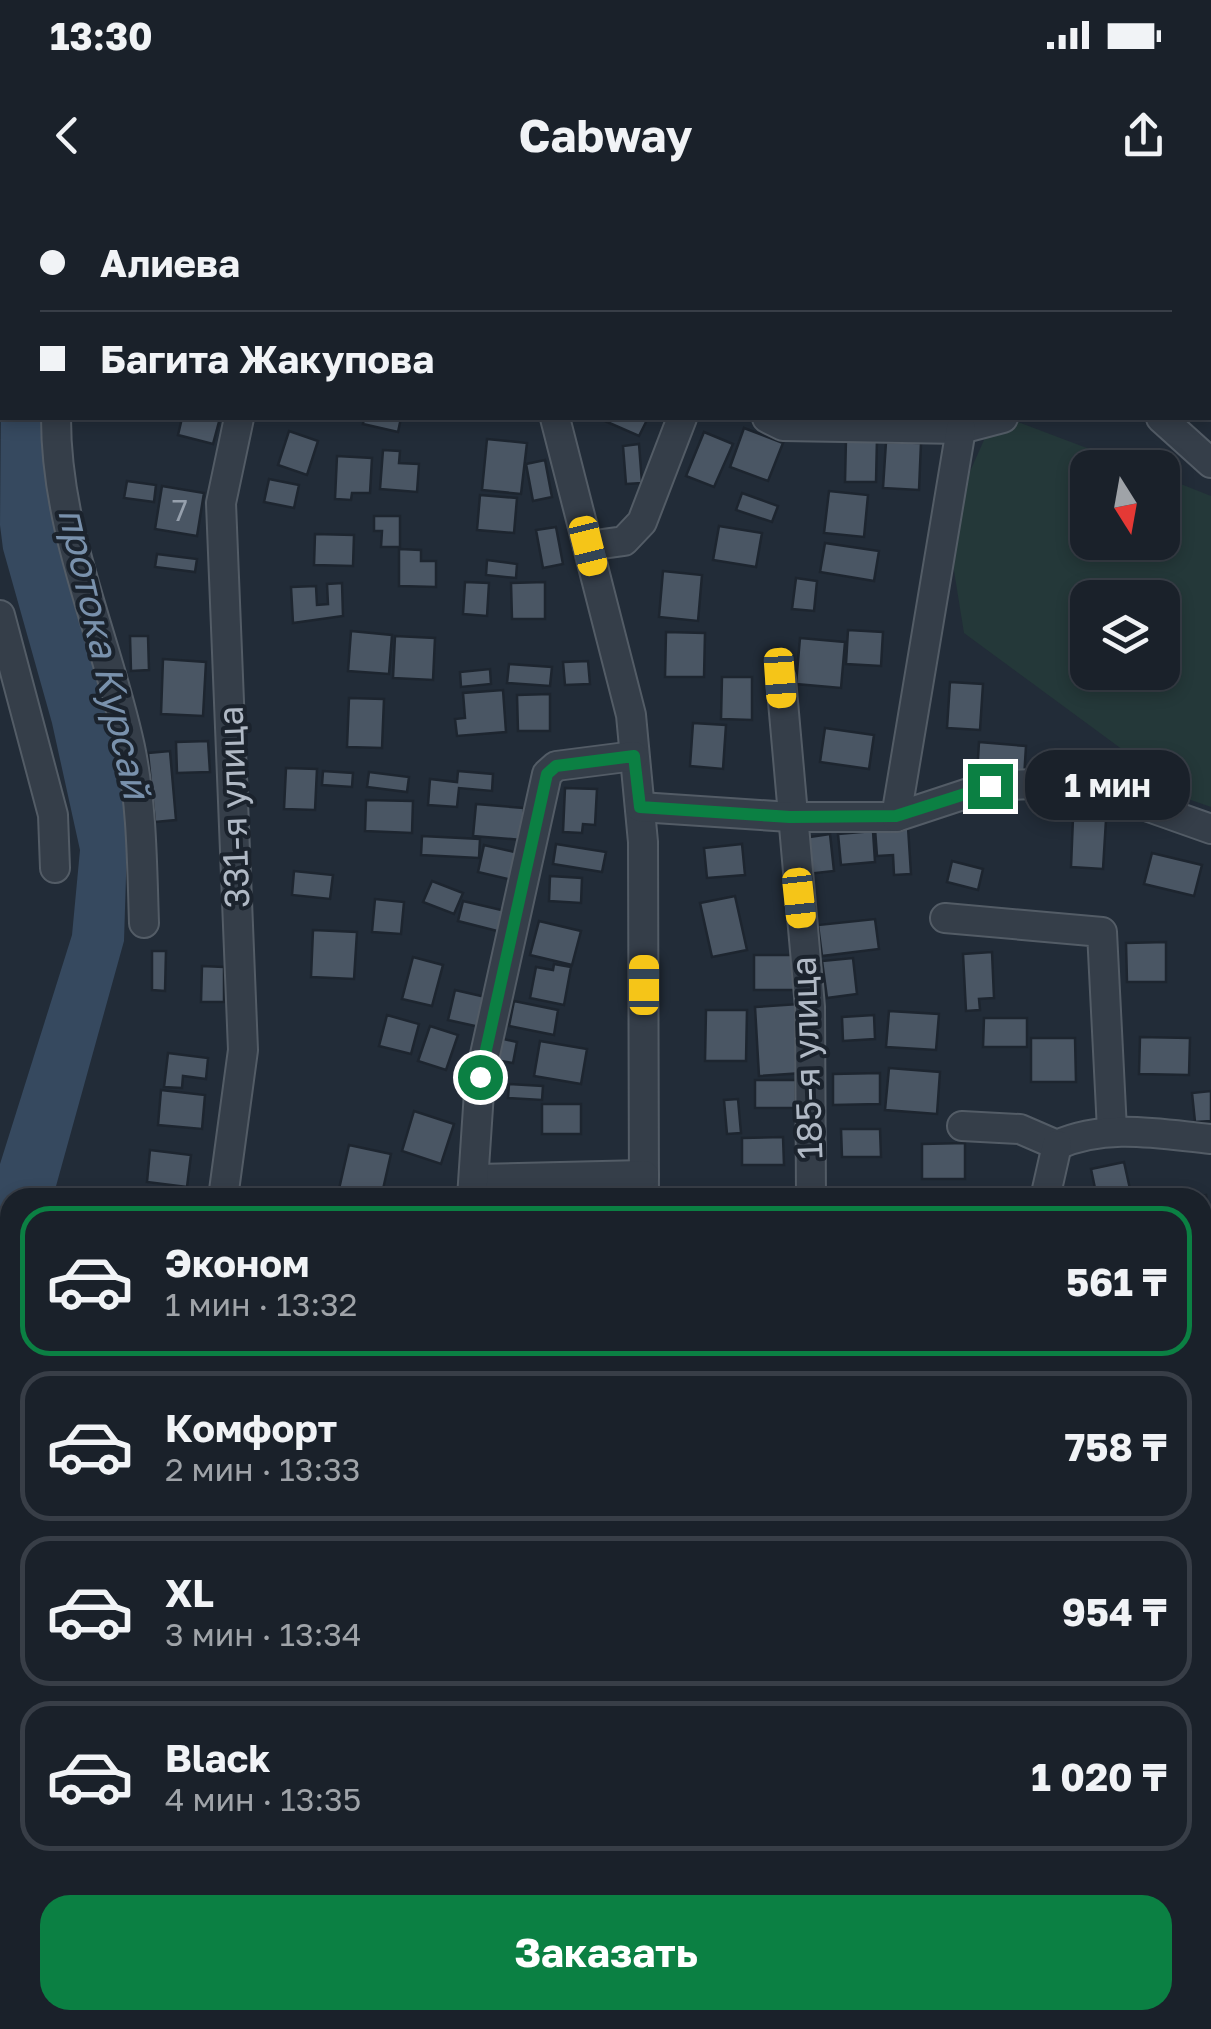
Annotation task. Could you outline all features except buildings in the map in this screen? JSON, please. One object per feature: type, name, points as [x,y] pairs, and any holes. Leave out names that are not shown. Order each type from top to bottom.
[{"type":"street","points":[[56,420],[76,564],[130,745],[140,808],[144,923]]},
{"type":"street","name":"331-я улица","points":[[224,1188],[243,1050],[221,502],[239,420]]},
{"type":"street","points":[[556,420],[630,715],[640,807],[644,1186],[474,1188],[480,1077],[547,774],[556,766],[634,756]]},
{"type":"street","points":[[588,546],[624,541],[642,522],[681,420]]},
{"type":"street","points":[[771,420],[783,426],[961,429],[995,420]]},
{"type":"street","points":[[1163,420],[1211,463]]},
{"type":"street","points":[[896,816],[961,429]]},
{"type":"street","points":[[0,615],[53,815],[55,868]]},
{"type":"street","name":"185-я улица","points":[[780,678],[810,1007],[811,1188]]},
{"type":"street","points":[[640,807],[790,817],[896,816],[990,786],[1078,782],[1211,829]]},
{"type":"street","points":[[946,918],[1102,932],[1112,1130]]},
{"type":"street","points":[[962,1126],[1020,1129],[1057,1145],[1078,1136],[1112,1130],[1211,1139]]},
{"type":"street","points":[[1047,1188],[1057,1145]]},
{"type":"green space","points":[[1018,422],[1092,450],[1070,450],[1070,560],[1180,560],[1180,484],[1211,496],[1211,807],[1191,800],[964,633],[951,552],[960,494],[988,431]]},
{"type":"water","points":[[1,420],[45,420],[61,556],[120,747],[127,844],[124,941],[55,1188],[0,1188],[0,1164],[72,935],[80,850],[52,723],[3,549]]},
{"type":"route","points":[[480,1077],[547,774],[556,766],[634,756],[640,807],[790,817],[896,816],[990,786]]},
{"type":"water label","name":"протока Курсай","points":[[104,653]]}]
